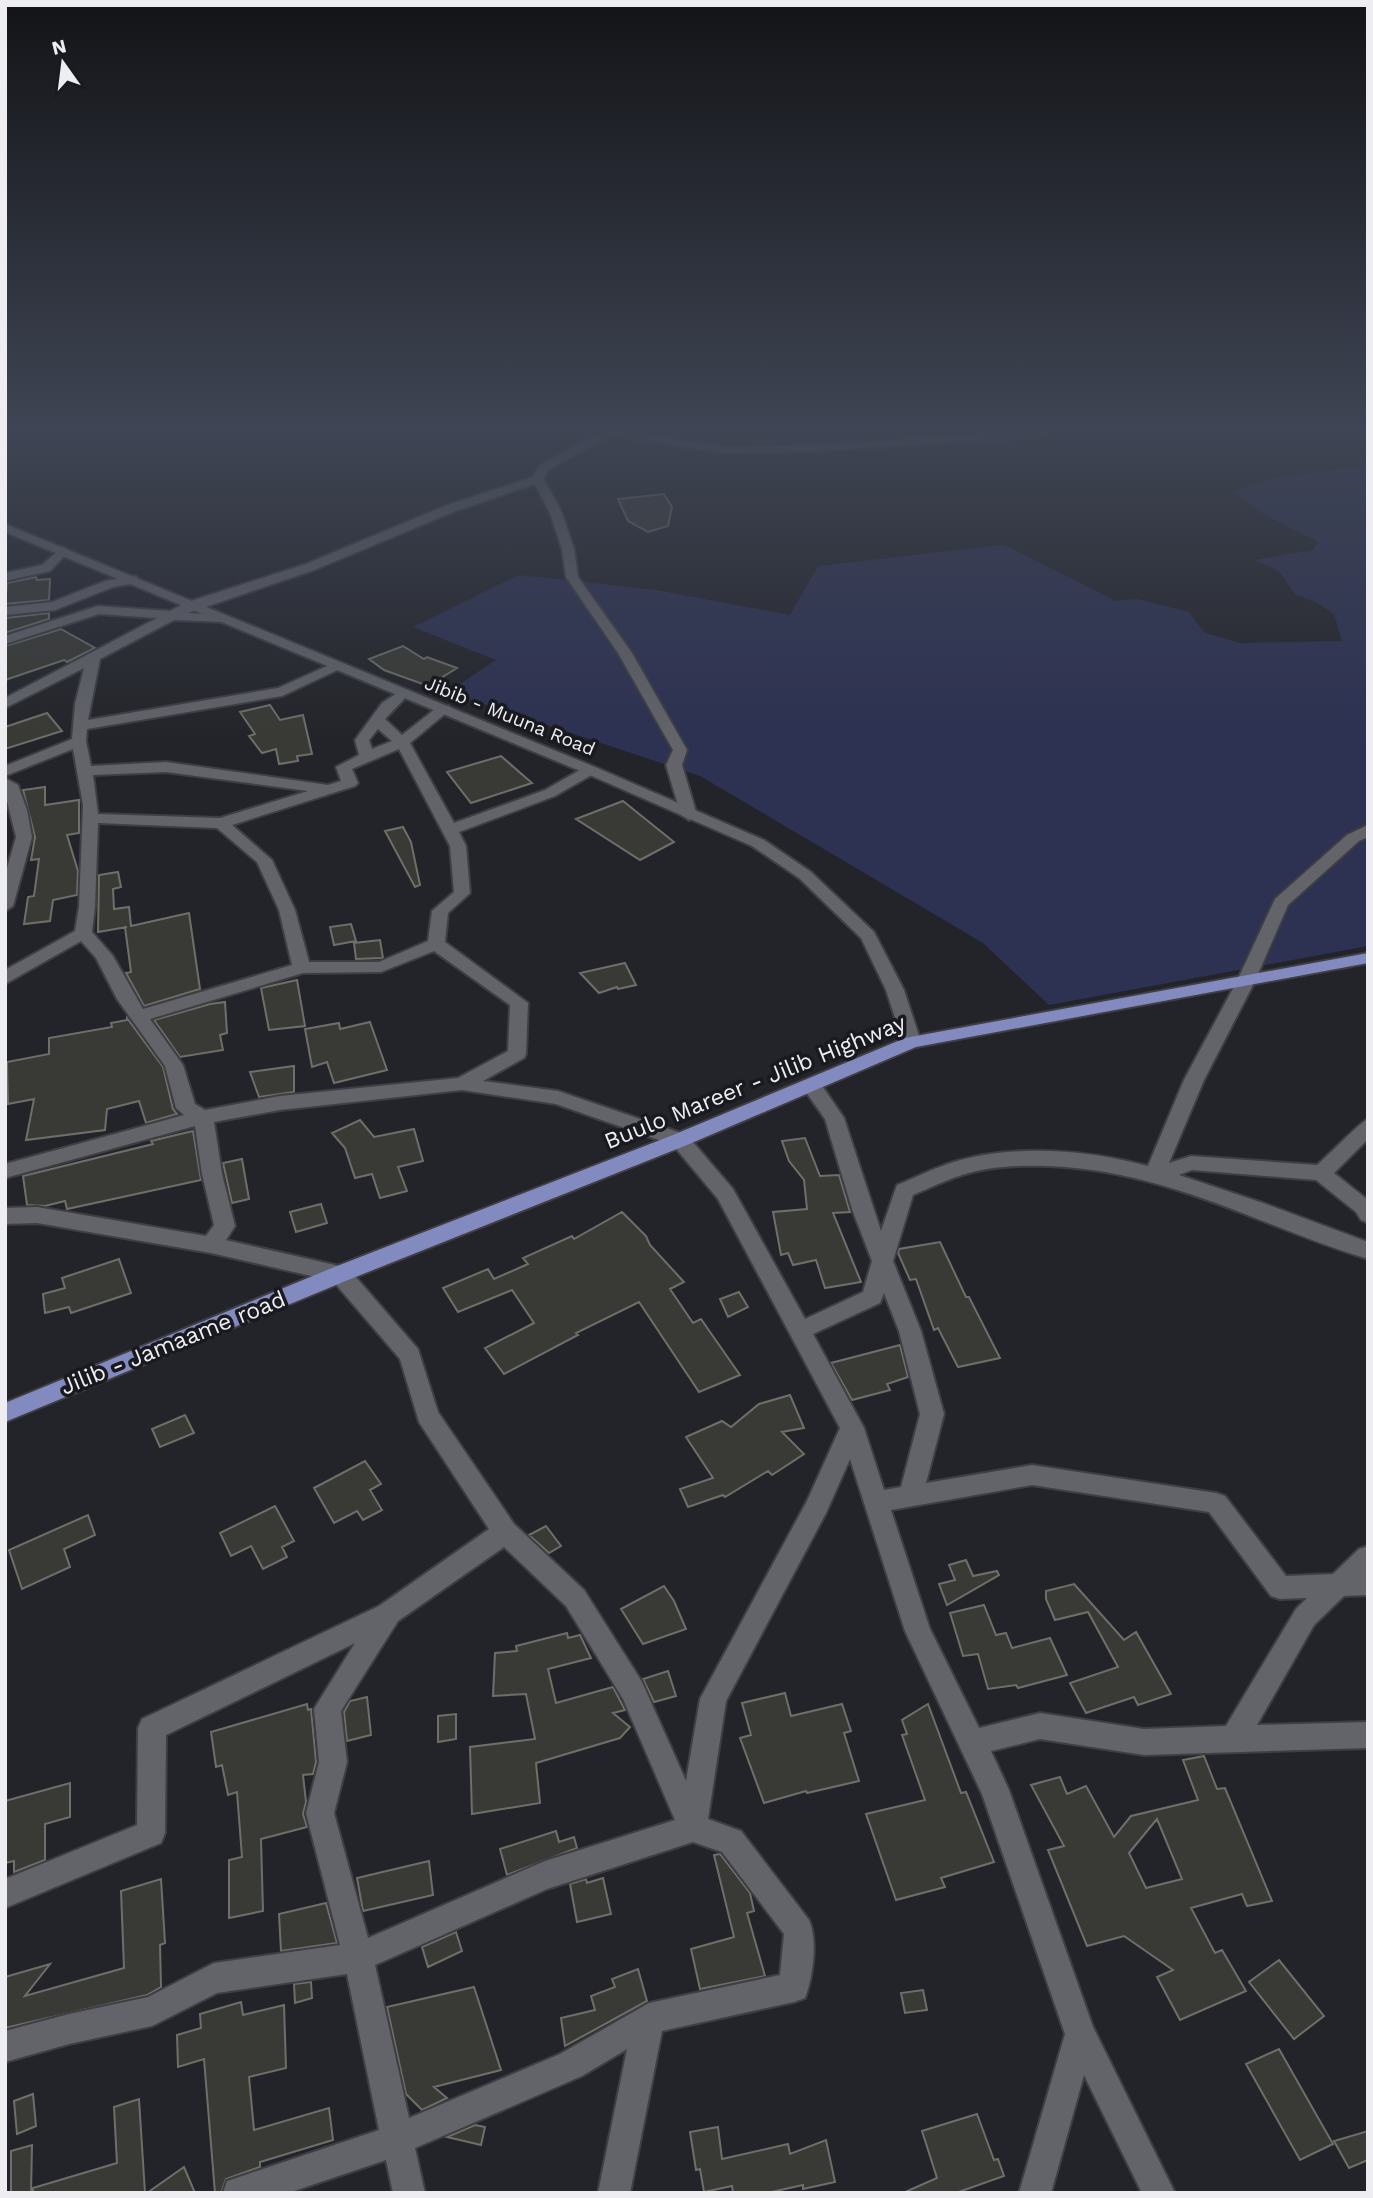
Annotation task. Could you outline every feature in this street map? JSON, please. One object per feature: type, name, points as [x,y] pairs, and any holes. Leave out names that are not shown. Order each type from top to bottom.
[{"type":"main road","name":"Buulo Mareer - Jilib Highway","points":[[340,1274],[680,1140],[912,1042],[1368,958]]},
{"type":"main road","name":"Jilib - Jamaame road","points":[[5,1413],[340,1274]]},
{"type":"street","name":"Jibib - Muuna Road","points":[[26,536],[590,770],[758,843],[805,875],[869,936],[895,990],[912,1042]]},
{"type":"street","points":[[5,704],[190,606],[310,567],[385,536]]},
{"type":"street","points":[[564,536],[572,577],[625,653],[680,750],[674,765],[689,815]]},
{"type":"street","points":[[5,577],[46,568],[63,551]]},
{"type":"street","points":[[98,610],[132,580]]},
{"type":"street","points":[[5,611],[55,606],[110,584],[132,580]]},
{"type":"street","points":[[5,640],[98,610],[222,618]]},
{"type":"street","points":[[83,933],[87,907],[87,845],[91,819],[80,733],[82,704],[94,656]]},
{"type":"street","points":[[5,772],[80,733],[282,692],[338,666]]},
{"type":"street","points":[[367,757],[362,740],[387,706],[403,693]]},
{"type":"street","points":[[91,819],[221,823],[330,790],[350,783],[344,767],[402,742],[443,709]]},
{"type":"street","points":[[378,721],[402,742],[458,846],[462,893],[440,911],[436,944]]},
{"type":"street","points":[[86,771],[166,768],[330,790]]},
{"type":"street","points":[[450,830],[550,793],[590,770]]},
{"type":"street","points":[[5,783],[10,785],[19,810],[24,837],[5,906]]},
{"type":"street","points":[[221,823],[264,860],[287,910],[302,968]]},
{"type":"street","points":[[1154,1176],[1194,1080],[1246,981],[1281,903],[1353,838],[1368,830]]},
{"type":"street","points":[[5,978],[83,933]]},
{"type":"street","points":[[83,933],[104,956],[126,999],[174,1065],[186,1108],[203,1117]]},
{"type":"street","points":[[140,1016],[302,968],[381,967],[436,944]]},
{"type":"street","points":[[436,944],[519,1003],[517,1054],[462,1084]]},
{"type":"street","points":[[5,1171],[203,1117],[280,1103],[462,1084],[558,1098],[680,1140],[726,1194],[852,1428],[918,1631],[995,1790],[1080,2034],[1159,2193]]},
{"type":"street","points":[[811,1085],[834,1118],[862,1209],[910,1331],[932,1414],[911,1496]]},
{"type":"street","points":[[203,1117],[212,1174],[225,1226],[211,1245]]},
{"type":"street","points":[[1321,1173],[1347,1151],[1368,1126]]},
{"type":"street","points":[[798,1330],[817,1324],[872,1297],[904,1190],[935,1174],[1008,1158],[1066,1157],[1126,1167],[1230,1200],[1368,1251]]},
{"type":"street","points":[[1154,1176],[1191,1163],[1321,1173],[1363,1207],[1368,1215]]},
{"type":"street","points":[[5,1216],[37,1215],[211,1245],[340,1274],[410,1355],[427,1415],[505,1532],[575,1598],[633,1691],[693,1828]]},
{"type":"street","points":[[693,1828],[713,1699],[817,1506],[852,1428]]},
{"type":"street","points":[[877,1502],[1032,1475],[1216,1503],[1280,1588],[1368,1584]]},
{"type":"street","points":[[5,1894],[151,1833],[152,1728],[389,1613],[505,1532]]},
{"type":"street","points":[[1234,1739],[1305,1617],[1368,1557]]},
{"type":"street","points":[[389,1613],[327,1709],[333,1762],[320,1813],[358,1957],[409,2193]]},
{"type":"street","points":[[972,1743],[1040,1726],[1144,1742],[1368,1735]]},
{"type":"street","points":[[5,2047],[69,2028],[152,2011],[214,1978],[358,1957],[545,1875],[693,1828],[732,1841],[799,1930],[794,1987],[649,2018],[571,2065],[396,2140],[239,2193]]},
{"type":"street","points":[[614,2193],[649,2018]]},
{"type":"street","points":[[1035,2193],[1080,2034]]},
{"type":"shaded area","points":[[1306,536],[1368,536],[1368,946],[1049,1005],[983,943],[700,776],[448,692],[496,660],[413,627],[519,575],[656,590],[790,615],[818,566],[1004,545],[1115,601],[1137,599],[1189,612],[1205,633],[1240,643],[1342,641],[1334,614],[1314,601],[1295,594],[1279,571],[1255,560],[1313,550],[1319,542]]},
{"type":"building","points":[[36,577],[37,580],[50,579],[49,600],[5,604],[7,583]]},
{"type":"building","points":[[49,613],[49,619],[5,633],[5,618]]},
{"type":"building","points":[[61,629],[95,648],[67,662],[64,660],[5,680],[5,646]]},
{"type":"building","points":[[403,646],[424,659],[427,657],[457,668],[428,686],[384,670],[369,659]]},
{"type":"building","points":[[270,705],[280,720],[303,715],[312,754],[297,756],[298,761],[279,764],[276,749],[262,753],[249,736],[255,734],[240,712]]},
{"type":"building","points":[[47,713],[62,731],[5,749],[5,727]]},
{"type":"building","points":[[501,756],[532,783],[471,803],[447,772]]},
{"type":"building","points":[[45,787],[45,805],[79,800],[79,833],[67,835],[78,871],[77,895],[53,900],[50,921],[24,924],[28,897],[34,896],[39,859],[31,860],[35,837],[23,790]]},
{"type":"building","points":[[623,801],[674,842],[640,860],[576,819]]},
{"type":"building","points":[[403,827],[411,842],[420,885],[415,887],[385,831]]},
{"type":"building","points":[[118,872],[121,887],[113,889],[114,909],[129,907],[131,926],[189,913],[200,989],[144,1006],[126,973],[131,972],[125,927],[98,932],[99,875]]},
{"type":"building","points":[[351,924],[356,941],[334,945],[330,927]]},
{"type":"building","points":[[380,940],[383,958],[356,959],[354,943]]},
{"type":"building","points":[[625,963],[636,985],[599,993],[580,973]]},
{"type":"building","points":[[297,980],[305,1026],[269,1030],[261,988]]},
{"type":"building","points":[[225,1002],[227,1033],[220,1035],[223,1050],[180,1057],[154,1020],[210,1004]]},
{"type":"building","points":[[127,1018],[163,1067],[173,1109],[177,1114],[146,1123],[139,1101],[107,1109],[105,1130],[26,1140],[34,1099],[8,1104],[7,1062],[49,1054],[49,1038],[112,1027],[111,1023]]},
{"type":"building","points":[[370,1022],[387,1070],[334,1083],[327,1062],[312,1067],[305,1029],[339,1023],[340,1029]]},
{"type":"building","points":[[294,1066],[294,1092],[259,1097],[250,1072]]},
{"type":"building","points":[[360,1120],[374,1137],[414,1129],[423,1161],[398,1167],[407,1191],[380,1198],[372,1174],[355,1178],[345,1148],[332,1133]]},
{"type":"building","points":[[193,1131],[201,1180],[67,1209],[65,1201],[45,1206],[27,1205],[23,1176],[153,1144],[151,1141]]},
{"type":"building","points":[[805,1138],[820,1176],[839,1175],[850,1212],[833,1213],[861,1282],[825,1288],[816,1260],[793,1265],[788,1253],[781,1255],[773,1212],[807,1209],[804,1180],[789,1161],[782,1141]]},
{"type":"building","points":[[242,1159],[249,1199],[232,1203],[223,1163]]},
{"type":"building","points":[[321,1204],[327,1223],[296,1232],[290,1212]]},
{"type":"building","points":[[622,1212],[684,1282],[670,1289],[693,1323],[701,1319],[740,1375],[699,1392],[639,1302],[576,1333],[578,1335],[504,1374],[485,1348],[534,1323],[512,1290],[458,1312],[443,1288],[488,1269],[494,1279],[528,1264],[523,1258],[572,1236],[574,1239]]},
{"type":"building","points":[[940,1242],[966,1297],[969,1297],[1000,1358],[958,1367],[938,1328],[934,1330],[916,1279],[910,1280],[898,1253],[899,1249]]},
{"type":"building","points":[[119,1259],[131,1293],[71,1313],[69,1307],[45,1313],[43,1294],[65,1288],[62,1278]]},
{"type":"building","points":[[739,1292],[748,1307],[728,1317],[720,1299]]},
{"type":"building","points":[[900,1345],[908,1377],[887,1384],[890,1390],[852,1400],[831,1363]]},
{"type":"building","points":[[790,1395],[804,1428],[782,1432],[804,1454],[772,1475],[768,1471],[725,1497],[723,1495],[688,1507],[680,1489],[713,1478],[686,1437],[722,1421],[731,1427],[759,1404]]},
{"type":"building","points":[[185,1415],[194,1433],[160,1447],[152,1429]]},
{"type":"building","points":[[365,1461],[381,1484],[370,1490],[382,1510],[363,1520],[357,1511],[334,1523],[314,1488]]},
{"type":"building","points":[[275,1506],[294,1541],[282,1547],[287,1557],[263,1569],[251,1546],[231,1556],[220,1533]]},
{"type":"building","points":[[88,1515],[95,1535],[64,1549],[70,1567],[22,1589],[9,1550]]},
{"type":"building","points":[[546,1526],[561,1546],[549,1553],[529,1535]]},
{"type":"building","points":[[966,1560],[973,1576],[997,1571],[999,1575],[947,1605],[939,1584],[955,1580],[949,1565]]},
{"type":"building","points":[[1074,1584],[1124,1640],[1136,1632],[1171,1694],[1138,1705],[1134,1697],[1086,1713],[1070,1683],[1118,1667],[1088,1612],[1055,1620],[1046,1599],[1046,1591]]},
{"type":"building","points":[[664,1586],[686,1629],[643,1644],[621,1609]]},
{"type":"building","points":[[984,1605],[996,1635],[1006,1633],[1012,1648],[1050,1638],[1067,1675],[1018,1688],[1016,1685],[988,1689],[978,1654],[963,1656],[950,1613]]},
{"type":"building","points":[[567,1633],[568,1638],[580,1635],[591,1658],[548,1669],[556,1703],[613,1687],[625,1710],[613,1713],[630,1727],[620,1738],[536,1763],[540,1803],[472,1814],[470,1747],[535,1739],[526,1694],[493,1696],[495,1653],[517,1651],[516,1646]]},
{"type":"building","points":[[668,1671],[676,1696],[654,1702],[643,1679]]},
{"type":"building","points":[[785,1693],[791,1716],[842,1704],[851,1731],[844,1733],[859,1781],[807,1793],[806,1791],[764,1803],[740,1738],[751,1735],[742,1703]]},
{"type":"building","points":[[367,1697],[371,1735],[347,1741],[344,1712],[350,1701]]},
{"type":"building","points":[[307,1704],[308,1710],[311,1709],[316,1762],[313,1774],[303,1775],[306,1802],[303,1814],[307,1827],[261,1839],[263,1911],[229,1918],[229,1860],[242,1857],[237,1792],[228,1795],[222,1765],[216,1767],[211,1732]]},
{"type":"building","points":[[928,1704],[961,1793],[966,1792],[994,1862],[941,1878],[945,1887],[896,1900],[866,1814],[925,1800],[902,1735],[907,1734],[902,1720]]},
{"type":"building","points":[[456,1714],[456,1739],[438,1742],[438,1716]]},
{"type":"building","points":[[1204,1756],[1217,1789],[1225,1788],[1272,1901],[1247,1906],[1242,1894],[1191,1908],[1215,1953],[1222,1950],[1246,1991],[1180,2020],[1157,1977],[1173,1970],[1124,1936],[1087,1946],[1048,1850],[1064,1846],[1031,1785],[1060,1777],[1067,1794],[1086,1786],[1114,1837],[1131,1816],[1198,1800],[1183,1760]],"holes":[[[1157,1819],[1182,1879],[1146,1888],[1129,1853]]]},
{"type":"building","points":[[70,1783],[70,1817],[45,1824],[45,1860],[14,1872],[14,1861],[5,1863],[5,1801]]},
{"type":"building","points":[[556,1831],[559,1842],[574,1837],[577,1848],[507,1875],[500,1849]]},
{"type":"building","points":[[720,1854],[750,1893],[754,1911],[747,1913],[765,1976],[700,1989],[691,1949],[734,1937],[714,1855]]},
{"type":"building","points":[[429,1861],[433,1895],[363,1911],[357,1878]]},
{"type":"building","points":[[603,1878],[611,1914],[577,1922],[570,1884]]},
{"type":"building","points":[[161,1879],[165,1943],[160,1945],[161,1987],[147,1995],[5,2028],[5,1977],[50,1964],[25,1996],[124,1968],[121,1891]]},
{"type":"building","points":[[326,1903],[337,1943],[281,1951],[279,1914]]},
{"type":"building","points":[[456,1932],[462,1951],[428,1967],[422,1947]]},
{"type":"building","points":[[1279,1960],[1324,2016],[1294,2039],[1249,1982]]},
{"type":"building","points":[[638,1969],[647,2001],[565,2046],[561,2018],[595,2010],[591,1996],[615,1987],[612,1979]]},
{"type":"building","points":[[311,1982],[312,1998],[295,2003],[294,1984]]},
{"type":"building","points":[[474,1987],[501,2070],[434,2087],[447,2098],[422,2110],[406,2094],[387,2007]]},
{"type":"building","points":[[923,1990],[927,2010],[905,2013],[901,1993]]},
{"type":"building","points":[[241,2002],[243,2015],[284,2005],[286,2068],[249,2077],[254,2130],[329,2108],[333,2140],[260,2162],[260,2167],[226,2179],[221,2193],[215,2193],[204,2059],[178,2067],[177,2035],[201,2028],[200,2014]]},
{"type":"building","points":[[1279,2049],[1333,2144],[1300,2160],[1246,2064]]},
{"type":"building","points":[[33,2094],[36,2126],[17,2134],[14,2101]]},
{"type":"building","points":[[139,2099],[145,2193],[33,2193],[33,2188],[117,2163],[114,2107]]},
{"type":"building","points":[[977,2114],[994,2160],[998,2159],[1004,2176],[956,2193],[903,2193],[937,2178],[922,2131]]},
{"type":"building","points":[[475,2125],[485,2127],[481,2145],[447,2137]]},
{"type":"building","points":[[718,2127],[722,2159],[788,2144],[790,2154],[826,2140],[835,2182],[803,2189],[803,2185],[767,2193],[733,2193],[732,2186],[704,2192],[700,2169],[696,2170],[690,2132]]},
{"type":"building","points":[[1368,2131],[1368,2160],[1349,2168],[1334,2141]]},
{"type":"building","points":[[32,2145],[31,2193],[11,2193],[11,2151]]},
{"type":"building","points":[[184,2167],[195,2193],[147,2193]]}]
